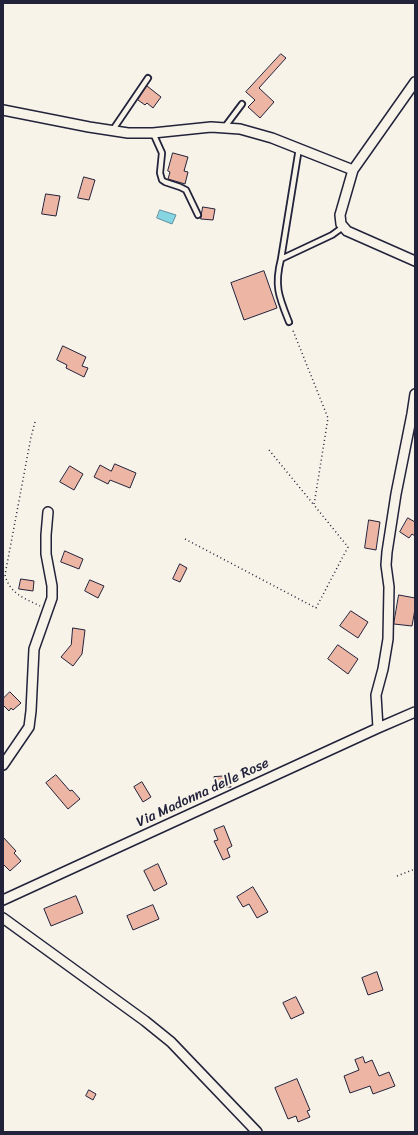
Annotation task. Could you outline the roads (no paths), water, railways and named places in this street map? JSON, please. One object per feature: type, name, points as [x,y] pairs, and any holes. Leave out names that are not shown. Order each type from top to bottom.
[{"type":"street","points":[[415,82],[353,170],[340,212],[340,221],[343,227],[355,235],[415,261]]},
{"type":"street","points":[[3,110],[112,131],[153,133],[202,128],[224,128],[255,132],[353,170]]},
{"type":"street","points":[[378,728],[376,695],[384,669],[388,639],[389,587],[386,565],[387,552],[396,494],[415,394]]},
{"type":"street","points":[[3,765],[29,727],[34,649],[49,611],[52,598],[52,586],[46,554],[48,512]]},
{"type":"street","name":"Via Madonna delle Rose","points":[[3,900],[415,712]]},
{"type":"street","points":[[3,918],[145,1021],[171,1042],[257,1132]]},
{"type":"lane","points":[[112,131],[148,78]]},
{"type":"lane","points":[[224,128],[242,104]]},
{"type":"lane","points":[[153,133],[162,153],[160,173],[162,180],[186,190],[198,215]]},
{"type":"lane","points":[[290,322],[277,287],[280,259],[299,148]]},
{"type":"lane","points":[[280,259],[332,234],[343,227]]},
{"type":"water","points":[[160,210],[176,215],[172,224],[157,218]]}]
